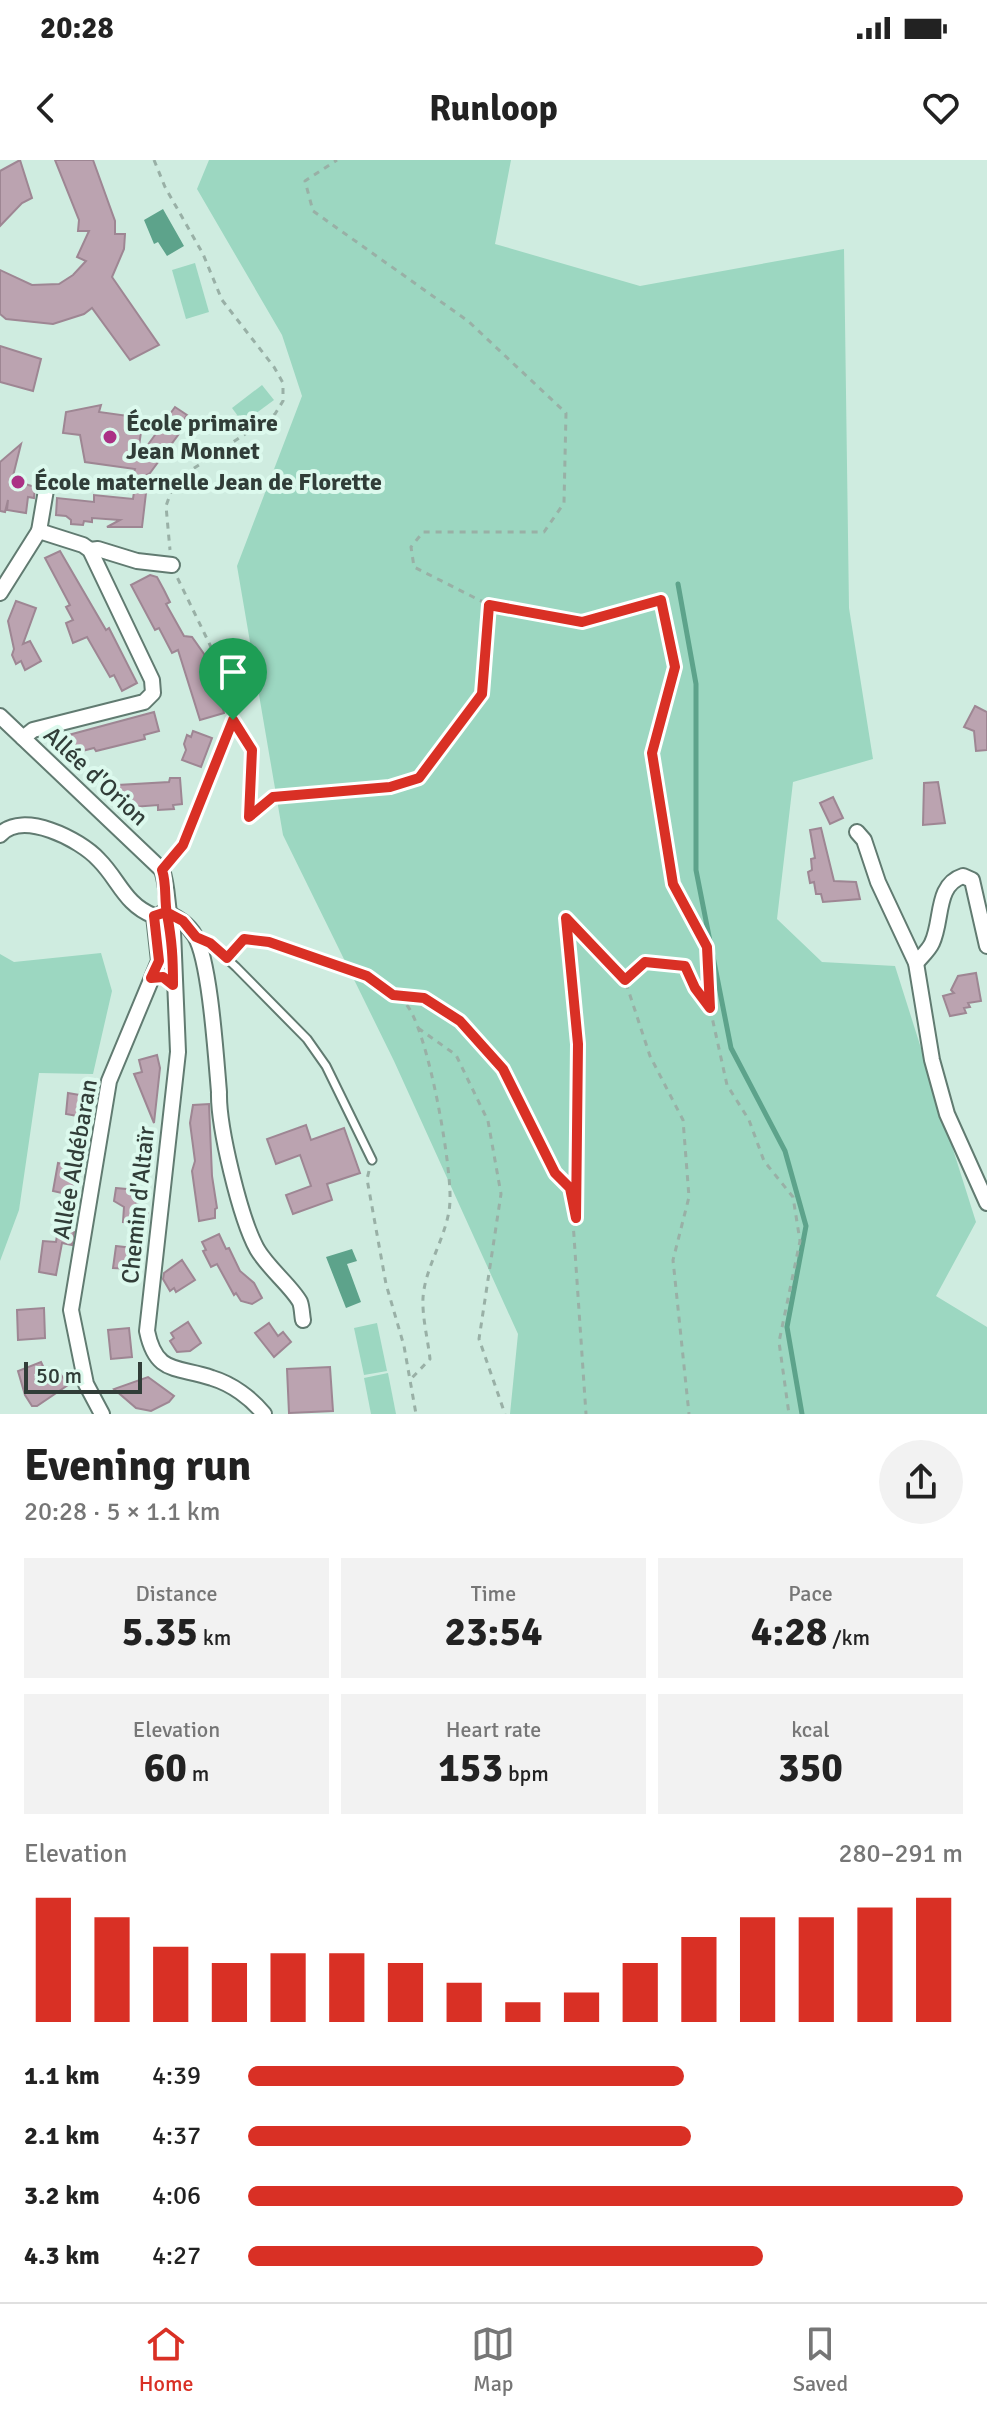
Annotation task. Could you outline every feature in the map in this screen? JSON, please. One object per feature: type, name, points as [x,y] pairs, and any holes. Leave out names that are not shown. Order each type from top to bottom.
[{"type":"street","points":[[0,593],[39,531],[47,484]]},
{"type":"street","points":[[23,738],[33,730],[144,702],[153,693],[152,680],[90,550],[39,531]]},
{"type":"street","points":[[90,550],[98,549],[137,561],[172,565]]},
{"type":"street","name":"Allée d'Orion","points":[[1,716],[162,870]]},
{"type":"street","points":[[0,835],[11,826],[26,825],[83,846],[99,859],[138,910],[183,921],[196,937],[206,979],[219,1092],[218,1110],[233,1176],[255,1246],[271,1272],[299,1302],[303,1320]]},
{"type":"street","points":[[857,832],[864,840],[878,882],[916,963],[932,1060],[947,1114],[987,1203]]},
{"type":"street","points":[[160,914],[167,884],[162,870]]},
{"type":"street","points":[[916,963],[932,945],[945,888],[952,879],[963,876],[972,880],[987,946]]},
{"type":"street","name":"Chemin d'Altaïr","points":[[160,914],[173,931],[178,1052],[148,1339],[157,1359],[172,1369],[213,1378],[243,1394],[264,1414]]},
{"type":"street","name":"Allée Aldébaran","points":[[102,1414],[86,1384],[71,1310],[109,1081],[159,961],[160,914]]},
{"type":"street","points":[[151,978],[163,977],[173,985]]},
{"type":"lane","points":[[196,937],[210,943],[227,958],[307,1039],[326,1066],[372,1160]]},
{"type":"path","points":[[154,160],[165,187],[203,254],[222,300],[283,383],[283,401],[275,414],[175,481],[166,506],[172,565],[229,684],[233,720],[252,750],[249,817],[273,797],[390,787],[419,778],[482,694],[489,605]]},
{"type":"path","points":[[337,160],[305,181],[313,211],[468,321],[566,413],[564,503],[544,532],[423,532],[411,547],[414,567],[489,605],[582,622],[661,600],[675,667],[652,753],[673,884],[707,947],[710,1008],[727,1085],[749,1120],[764,1161],[793,1197],[800,1241],[779,1342],[789,1414]]},
{"type":"path","points":[[162,870],[183,845],[233,720]]},
{"type":"path","points":[[393,995],[424,998],[460,1021],[503,1069],[555,1173],[570,1188],[576,1218],[578,1044],[566,918],[625,980],[650,1056],[683,1120],[689,1197],[673,1260],[689,1414]]},
{"type":"path","points":[[227,958],[244,939],[269,942],[367,976],[406,1005],[425,1044],[440,1116],[450,1200],[423,1298],[430,1359],[410,1380]]},
{"type":"path","points":[[625,980],[645,962],[685,966],[695,988],[710,1008]]},
{"type":"path","points":[[417,1028],[456,1055],[488,1121],[501,1194],[479,1339],[505,1414]]},
{"type":"path","points":[[372,1160],[367,1179],[369,1194],[416,1414]]},
{"type":"path","points":[[570,1188],[586,1414]]},
{"type":"shaded area","points":[[209,160],[511,160],[495,244],[640,286],[844,249],[849,608],[873,759],[793,782],[777,919],[822,962],[895,966],[976,1222],[936,1296],[987,1327],[987,1414],[510,1414],[518,1334],[394,1061],[283,835],[237,566],[302,396],[282,335],[197,189]]},
{"type":"shaded area","points":[[163,209],[184,246],[167,256],[158,242],[154,244],[144,220]]},
{"type":"shaded area","points":[[195,263],[209,312],[186,319],[172,270]]},
{"type":"shaded area","points":[[262,385],[274,400],[243,423],[232,408]]},
{"type":"shaded area","points":[[101,953],[112,991],[93,1074],[39,1073],[19,1210],[0,1261],[0,954],[14,962]]},
{"type":"shaded area","points":[[352,1249],[357,1261],[347,1264],[361,1302],[346,1308],[326,1257]]},
{"type":"shaded area","points":[[377,1323],[387,1371],[364,1375],[354,1328]]},
{"type":"shaded area","points":[[388,1373],[396,1414],[371,1414],[364,1378]]},
{"type":"building","points":[[20,160],[32,198],[22,203],[0,226],[0,171]]},
{"type":"building","points":[[55,160],[93,160],[115,221],[115,234],[125,234],[124,249],[112,277],[159,345],[130,360],[92,308],[84,314],[53,324],[6,319],[0,314],[0,270],[32,285],[59,284],[86,261],[77,257],[89,231],[78,231],[79,220]]},
{"type":"building","points":[[0,346],[41,359],[33,391],[0,382]]},
{"type":"building","name":"École primaire Jean Monnet","points":[[101,405],[99,412],[143,418],[137,460],[175,407],[187,415],[181,424],[184,427],[150,473],[141,478],[133,476],[135,469],[85,462],[80,435],[63,433],[66,412]]},
{"type":"building","name":"École maternelle Jean de Florette","points":[[21,444],[12,480],[35,487],[34,498],[28,497],[26,513],[7,510],[8,500],[5,512],[0,511],[0,462]]},
{"type":"building","points":[[134,492],[146,493],[142,527],[107,527],[120,520],[92,518],[92,522],[84,521],[83,525],[71,524],[66,516],[56,515],[57,498],[94,502],[94,495],[133,499]]},
{"type":"building","points":[[60,551],[106,630],[109,628],[137,683],[122,691],[114,675],[110,677],[87,637],[73,643],[66,623],[73,620],[66,607],[70,605],[45,558]]},
{"type":"building","points":[[150,575],[157,577],[170,602],[166,604],[184,636],[192,637],[204,654],[214,691],[218,689],[224,713],[200,720],[178,650],[172,653],[159,628],[155,630],[131,585]]},
{"type":"building","points":[[16,601],[36,608],[23,644],[30,641],[41,661],[25,670],[21,661],[16,664],[12,655],[14,649],[8,621]]},
{"type":"building","points":[[975,706],[987,712],[987,750],[976,751],[974,731],[964,727]]},
{"type":"building","points":[[154,712],[159,731],[144,735],[145,739],[66,755],[61,737]]},
{"type":"building","points":[[193,731],[212,738],[201,767],[182,760],[187,735],[191,737]]},
{"type":"building","points":[[170,778],[180,778],[182,804],[173,805],[174,809],[158,810],[158,805],[133,807],[132,802],[119,803],[118,785],[169,782]]},
{"type":"building","points":[[938,782],[945,823],[923,825],[924,783]]},
{"type":"building","points":[[833,797],[843,818],[830,824],[820,803]]},
{"type":"building","points":[[821,828],[834,881],[856,882],[860,899],[823,902],[821,894],[816,894],[808,872],[812,870],[811,859],[815,858],[810,830]]},
{"type":"building","points":[[976,973],[981,1001],[968,1003],[970,1007],[964,1008],[966,1013],[950,1016],[943,996],[954,993],[951,990],[958,976]]},
{"type":"building","points":[[157,1055],[160,1068],[154,1123],[134,1074],[142,1072],[139,1060]]},
{"type":"building","points":[[68,1093],[86,1096],[83,1117],[66,1114]]},
{"type":"building","points":[[209,1104],[212,1176],[217,1208],[215,1218],[199,1221],[190,1123],[193,1105]]},
{"type":"building","points":[[306,1125],[311,1140],[344,1128],[360,1173],[327,1184],[332,1200],[293,1214],[286,1195],[311,1186],[300,1155],[276,1164],[267,1139]]},
{"type":"building","points":[[58,1163],[76,1167],[71,1195],[53,1191]]},
{"type":"building","points":[[116,1188],[137,1190],[136,1204],[148,1208],[147,1224],[123,1222],[124,1207],[114,1201]]},
{"type":"building","points":[[58,1229],[74,1232],[72,1245],[62,1243],[56,1275],[39,1272],[43,1241],[56,1242]]},
{"type":"building","points":[[219,1234],[240,1271],[254,1283],[262,1298],[252,1304],[241,1301],[236,1293],[234,1295],[217,1264],[211,1267],[203,1251],[206,1250],[202,1242]]},
{"type":"building","points":[[116,1246],[133,1248],[132,1269],[113,1268]]},
{"type":"building","points":[[182,1260],[195,1280],[176,1292],[174,1288],[170,1291],[163,1279],[164,1273]]},
{"type":"building","points":[[44,1308],[45,1338],[18,1340],[17,1310]]},
{"type":"building","points":[[188,1322],[201,1343],[190,1351],[177,1352],[170,1341],[174,1338],[171,1333]]},
{"type":"building","points":[[269,1323],[278,1336],[283,1332],[291,1342],[274,1357],[255,1333]]},
{"type":"building","points":[[129,1328],[132,1357],[111,1359],[108,1330]]},
{"type":"building","points":[[41,1362],[49,1379],[59,1372],[68,1385],[37,1406],[32,1406],[25,1395],[18,1371]]},
{"type":"building","points":[[330,1367],[333,1411],[289,1413],[287,1369]]},
{"type":"building","points":[[148,1377],[174,1396],[151,1411],[136,1408],[114,1389]]},
{"type":"waterway","points":[[678,584],[696,684],[696,870],[731,1048],[785,1151],[806,1226],[787,1327],[802,1414]]},
{"type":"place","name":"École primaire Jean Monnet","points":[[110,437]]},
{"type":"place","name":"École maternelle Jean de Florette","points":[[18,482]]},
{"type":"route","points":[[233,720],[183,845],[162,870],[167,884],[166,912],[173,931],[173,985],[163,977],[151,978],[159,961],[154,916],[166,912],[183,921],[196,937],[210,943],[227,958],[244,939],[269,942],[322,963],[367,976],[393,995],[424,998],[460,1021],[503,1069],[555,1173],[570,1188],[576,1218],[578,1044],[566,918],[625,980],[645,962],[685,966],[695,988],[710,1008],[707,947],[673,884],[652,753],[675,667],[661,600],[582,622],[489,605],[482,694],[419,778],[390,787],[273,797],[249,817],[252,750],[233,720]]}]
